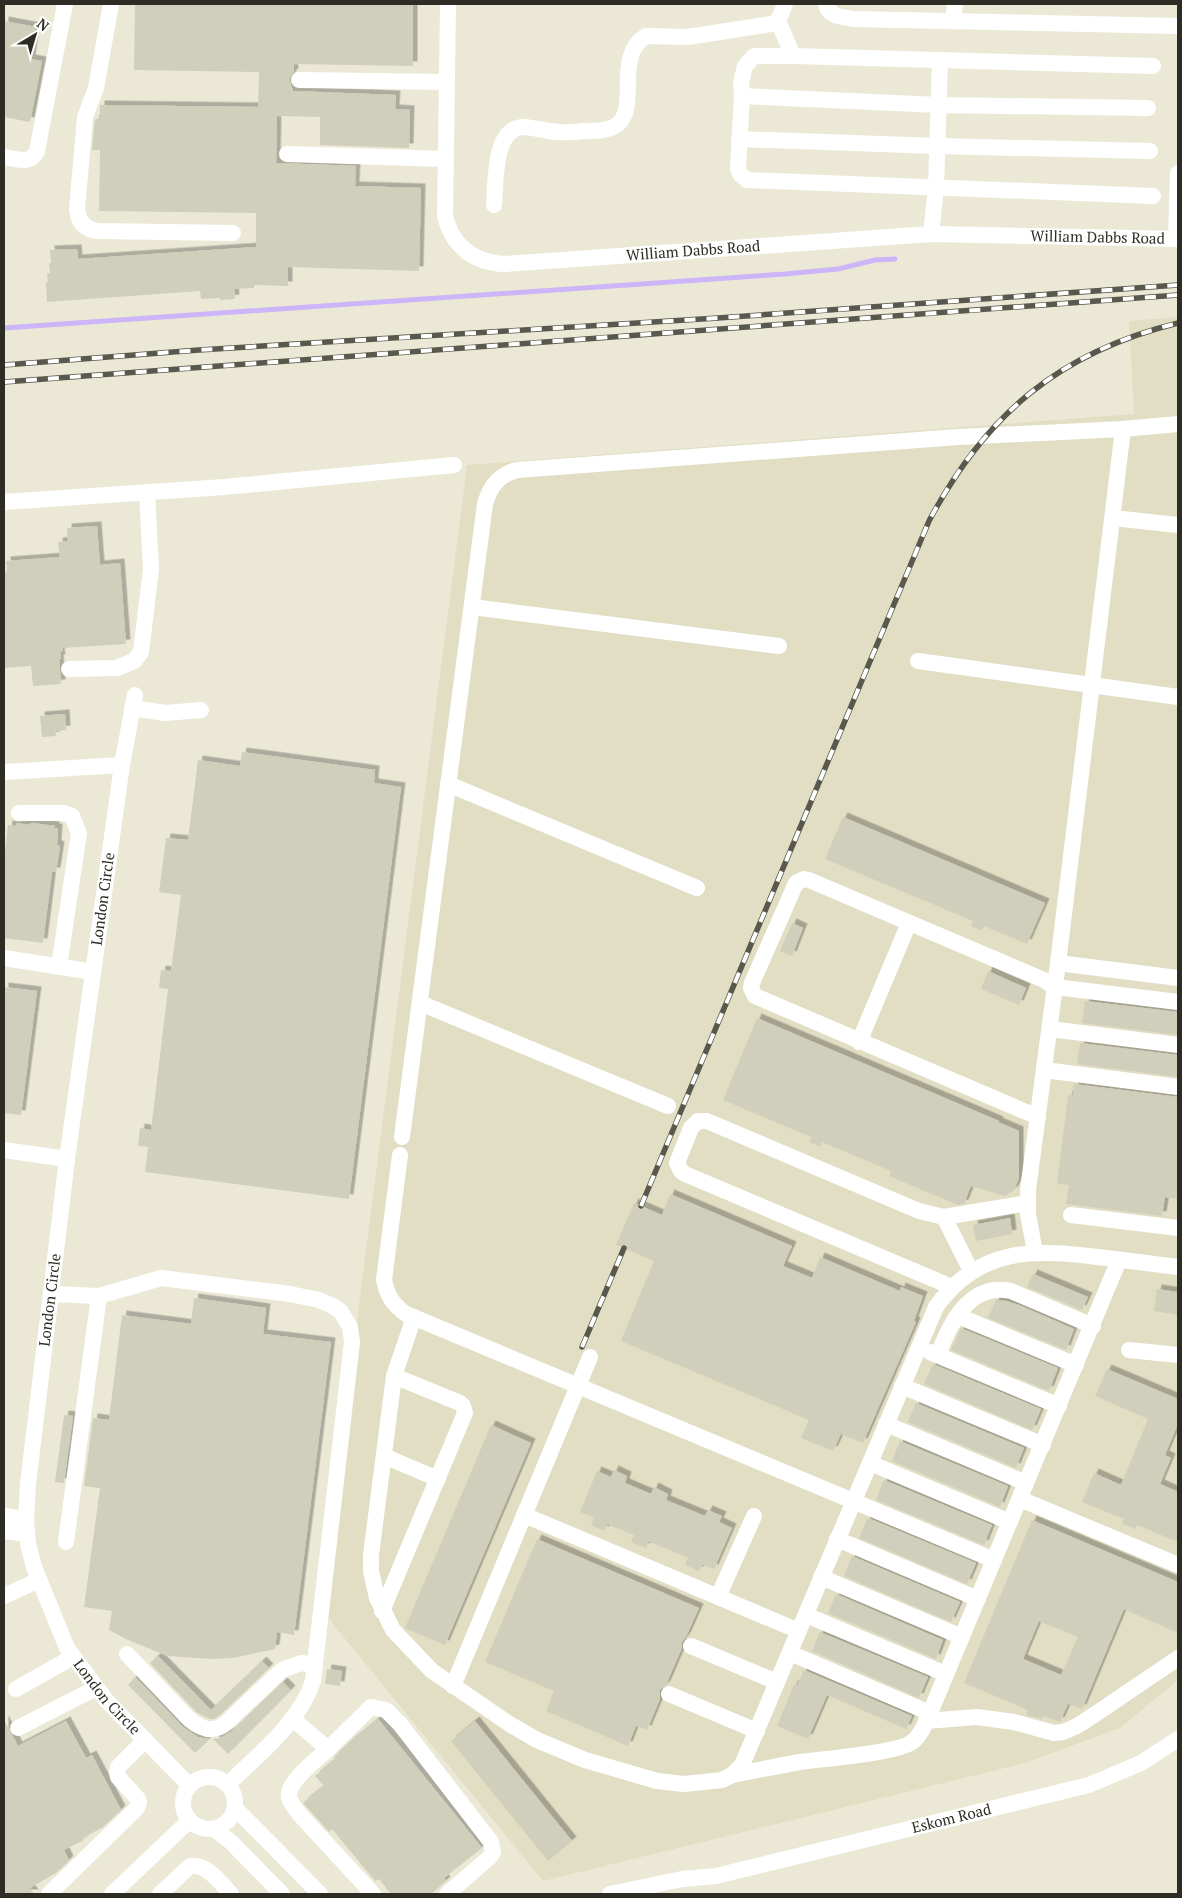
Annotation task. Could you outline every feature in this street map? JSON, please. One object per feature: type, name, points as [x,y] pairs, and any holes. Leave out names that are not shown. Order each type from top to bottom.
[{"type":"street","points":[[4,157],[28,160],[37,151],[65,4]]},
{"type":"street","points":[[111,4],[96,88],[85,117],[77,209],[79,220],[86,228],[97,231],[233,233]]},
{"type":"street","name":"William Dabbs Road","points":[[448,4],[445,216],[454,239],[466,252],[494,264],[931,234],[1177,238]]},
{"type":"street","points":[[494,205],[500,147],[507,134],[512,130],[526,127],[561,133],[601,131],[611,128],[622,120],[626,105],[632,50],[640,39],[646,36],[698,35],[771,24],[778,21],[785,4]]},
{"type":"street","points":[[826,4],[826,8],[831,13],[839,17],[854,19],[1178,26]]},
{"type":"street","points":[[953,21],[955,4]]},
{"type":"street","points":[[778,21],[793,56]]},
{"type":"street","points":[[1153,66],[758,55],[751,58],[745,66],[741,84],[738,168],[740,174],[747,180],[1153,196]]},
{"type":"street","points":[[931,234],[936,187],[940,60]]},
{"type":"street","points":[[298,80],[447,82]]},
{"type":"street","points":[[742,96],[938,105],[1148,108]]},
{"type":"street","points":[[739,139],[937,146],[1150,150]]},
{"type":"street","points":[[287,154],[446,159]]},
{"type":"street","points":[[1177,238],[1178,174]]},
{"type":"street","points":[[402,1137],[487,495],[497,480],[517,470],[958,437],[1123,429],[1178,424]]},
{"type":"street","points":[[1035,1252],[1027,1203],[1093,684],[1123,429]]},
{"type":"street","points":[[4,502],[224,487],[454,465]]},
{"type":"street","points":[[68,669],[117,668],[134,661],[141,652],[151,570],[147,492]]},
{"type":"street","points":[[1113,518],[1178,526]]},
{"type":"street","points":[[472,606],[779,646]]},
{"type":"street","points":[[918,661],[1178,697]]},
{"type":"street","name":"London Circle","points":[[188,1785],[96,1688],[67,1648],[39,1580],[28,1544],[27,1527],[28,1484],[67,1159],[122,765],[134,702],[165,713],[202,710]]},
{"type":"street","points":[[4,772],[122,765]]},
{"type":"street","points":[[448,784],[697,888]]},
{"type":"street","points":[[19,813],[64,813],[72,816],[79,833],[59,966]]},
{"type":"street","points":[[1038,1117],[755,996],[751,988],[752,983],[793,886],[799,880],[804,879],[1044,980],[1055,987],[1178,1002]]},
{"type":"street","points":[[859,1042],[909,923]]},
{"type":"street","points":[[4,958],[93,972]]},
{"type":"street","points":[[1058,963],[1178,978]]},
{"type":"street","points":[[420,1003],[668,1106]]},
{"type":"street","points":[[1050,1029],[1178,1046]]},
{"type":"street","points":[[1044,1070],[1178,1087]]},
{"type":"street","points":[[952,1287],[684,1174],[677,1163],[694,1124],[698,1121],[707,1121],[919,1211],[944,1217],[1027,1203]]},
{"type":"street","points":[[4,1150],[67,1159]]},
{"type":"street","points":[[400,1156],[384,1280],[392,1302],[406,1314],[994,1560]]},
{"type":"street","points":[[1071,1215],[1178,1228]]},
{"type":"street","points":[[944,1217],[971,1271]]},
{"type":"street","points":[[732,1775],[742,1765],[757,1731],[936,1306],[952,1287],[971,1271],[998,1260],[1035,1252],[1068,1253],[1178,1267]]},
{"type":"street","points":[[414,1317],[394,1376],[372,1554],[374,1584],[382,1611],[393,1630],[432,1671],[537,1740],[585,1760],[657,1781],[684,1784],[722,1780],[732,1775],[904,1746],[912,1743],[917,1737],[928,1717],[962,1637],[1119,1260]]},
{"type":"street","points":[[51,1294],[99,1296],[161,1278],[290,1294],[320,1300],[333,1306],[347,1320],[352,1342],[313,1681],[309,1693],[293,1719],[228,1784]]},
{"type":"street","points":[[938,1355],[946,1335],[964,1306],[984,1292],[1004,1290],[1093,1326]]},
{"type":"street","points":[[66,1542],[99,1296]]},
{"type":"street","points":[[958,1316],[1076,1365]]},
{"type":"street","points":[[919,1347],[1059,1406]]},
{"type":"street","points":[[1129,1350],[1178,1355]]},
{"type":"street","points":[[453,1686],[590,1357]]},
{"type":"street","points":[[382,1611],[465,1416],[465,1409],[460,1404],[394,1376]]},
{"type":"street","points":[[902,1386],[1043,1445]]},
{"type":"street","points":[[886,1424],[1026,1483]]},
{"type":"street","points":[[384,1456],[438,1479]]},
{"type":"street","points":[[870,1463],[1010,1522]]},
{"type":"street","points":[[1020,1498],[1178,1565]]},
{"type":"street","points":[[524,1515],[799,1631]]},
{"type":"street","points":[[4,1516],[27,1527]]},
{"type":"street","points":[[718,1596],[754,1516]]},
{"type":"street","points":[[4,1531],[27,1527]]},
{"type":"street","points":[[837,1539],[978,1599]]},
{"type":"street","points":[[822,1578],[962,1637]]},
{"type":"street","points":[[4,1596],[39,1580]]},
{"type":"street","points":[[806,1614],[946,1674]]},
{"type":"street","points":[[691,1646],[777,1682]]},
{"type":"street","points":[[790,1653],[928,1717],[977,1717],[1014,1722],[1054,1733],[1063,1732],[1077,1726],[1178,1658]]},
{"type":"street","points":[[127,1654],[189,1719],[198,1726],[208,1730],[218,1729],[226,1723],[282,1670],[301,1663],[315,1665]]},
{"type":"street","points":[[16,1689],[73,1657]]},
{"type":"street","points":[[18,1728],[96,1688]]},
{"type":"street","points":[[669,1694],[757,1731]]},
{"type":"street","points":[[374,1894],[302,1817],[292,1804],[289,1795],[291,1786],[370,1707],[386,1710],[400,1724],[491,1842],[493,1852],[490,1857],[447,1894]]},
{"type":"street","points":[[293,1719],[328,1749]]},
{"type":"street","name":"Eskom Road","points":[[664,1894],[681,1890],[716,1876],[1089,1785],[1141,1763],[1178,1739]]},
{"type":"street","points":[[49,1894],[137,1808],[138,1799],[118,1777],[117,1772],[118,1767],[144,1740]]},
{"type":"street","points":[[206,1776],[216,1777],[228,1784],[234,1794],[235,1808],[230,1818],[224,1824],[214,1829],[204,1829],[189,1821],[182,1806],[183,1795],[188,1785],[206,1776]]},
{"type":"street","points":[[235,1808],[320,1894]]},
{"type":"street","points":[[112,1894],[189,1821]]},
{"type":"street","points":[[214,1829],[231,1842],[282,1894]]},
{"type":"street","points":[[160,1894],[190,1866],[195,1865],[206,1870],[231,1894]]},
{"type":"street","name":"Eskom Road","points":[[610,1894],[682,1878],[716,1876]]},
{"type":"shaded area","points":[[1178,317],[1178,1680],[1120,1728],[1025,1763],[543,1881],[320,1608],[467,465],[1134,414],[1129,321]]},
{"type":"building","points":[[135,4],[413,4],[413,66],[294,64],[294,72],[289,79],[293,91],[396,95],[395,109],[410,110],[409,148],[320,145],[320,117],[277,116],[276,163],[356,166],[355,186],[421,188],[419,271],[288,267],[288,286],[254,285],[254,288],[234,289],[235,299],[201,299],[200,291],[47,302],[46,282],[48,282],[47,273],[50,273],[50,250],[77,249],[78,259],[256,247],[256,213],[99,211],[100,150],[92,150],[95,119],[100,119],[100,105],[258,107],[259,72],[134,70]]},
{"type":"building","points":[[4,21],[36,27],[31,59],[42,61],[30,122],[4,117]]},
{"type":"building","points":[[97,526],[100,565],[120,563],[126,644],[63,648],[63,652],[60,652],[61,659],[59,659],[61,684],[33,686],[31,666],[4,668],[4,572],[7,571],[6,561],[60,557],[58,542],[68,541],[67,528]]},
{"type":"building","points":[[65,714],[66,730],[55,731],[56,736],[42,737],[40,716]]},
{"type":"building","points":[[242,752],[375,770],[374,783],[401,787],[349,1199],[145,1172],[148,1147],[138,1146],[140,1128],[151,1130],[168,989],[159,988],[161,970],[171,971],[181,895],[159,892],[166,838],[188,840],[198,760],[240,766]]},
{"type":"building","points":[[843,817],[1045,903],[1027,944],[984,926],[982,931],[971,926],[973,921],[825,859]]},
{"type":"building","points":[[16,823],[30,825],[32,823],[58,828],[57,845],[60,846],[56,872],[52,872],[43,943],[4,938],[4,861],[8,825],[16,826]]},
{"type":"building","points":[[792,923],[803,928],[792,956],[780,951]]},
{"type":"building","points":[[988,971],[1026,988],[1019,1005],[981,989]]},
{"type":"building","points":[[4,987],[37,991],[21,1115],[4,1113]]},
{"type":"building","points":[[1085,1001],[1178,1012],[1178,1035],[1082,1023]]},
{"type":"building","points":[[757,1018],[1019,1131],[1019,1178],[1014,1190],[1005,1196],[971,1186],[964,1204],[958,1205],[889,1176],[891,1171],[822,1142],[821,1147],[809,1142],[811,1137],[723,1100]]},
{"type":"building","points":[[1080,1043],[1178,1055],[1178,1077],[1077,1064]]},
{"type":"building","points":[[1074,1084],[1178,1097],[1178,1199],[1165,1197],[1162,1216],[1066,1204],[1069,1185],[1057,1184],[1068,1095],[1073,1095]]},
{"type":"building","points":[[670,1194],[792,1246],[783,1266],[812,1278],[820,1257],[900,1291],[901,1287],[923,1296],[914,1321],[916,1322],[863,1443],[841,1434],[833,1451],[801,1438],[809,1420],[621,1341],[654,1261],[616,1245],[634,1203],[662,1215]]},
{"type":"building","points":[[1010,1218],[1012,1234],[976,1241],[973,1225]]},
{"type":"building","points":[[1033,1274],[1088,1297],[1082,1310],[1027,1287]]},
{"type":"building","points":[[1157,1289],[1178,1292],[1178,1315],[1154,1311]]},
{"type":"building","points":[[194,1298],[266,1308],[263,1334],[331,1342],[294,1635],[277,1632],[275,1649],[233,1658],[212,1659],[168,1656],[109,1630],[112,1611],[84,1607],[100,1488],[84,1486],[93,1418],[109,1420],[122,1315],[191,1324]]},
{"type":"building","points":[[996,1300],[1019,1305],[1074,1329],[1066,1350],[988,1318]]},
{"type":"building","points":[[961,1328],[1058,1368],[1049,1391],[951,1350]]},
{"type":"building","points":[[933,1364],[1041,1409],[1032,1430],[924,1384]]},
{"type":"building","points":[[1107,1369],[1178,1399],[1178,1424],[1165,1455],[1171,1458],[1160,1484],[1178,1492],[1178,1542],[1137,1525],[1135,1529],[1122,1524],[1124,1519],[1082,1502],[1094,1473],[1121,1485],[1148,1419],[1095,1396]]},
{"type":"building","points":[[916,1403],[1024,1448],[1016,1468],[908,1422]]},
{"type":"building","points":[[64,1415],[73,1416],[64,1483],[55,1482]]},
{"type":"building","points":[[491,1425],[531,1443],[445,1645],[405,1628]]},
{"type":"building","points":[[900,1441],[1008,1486],[1000,1507],[892,1461]]},
{"type":"building","points":[[614,1470],[627,1476],[625,1483],[651,1494],[654,1487],[668,1494],[666,1500],[705,1516],[708,1510],[722,1516],[719,1522],[732,1528],[714,1569],[702,1564],[699,1571],[685,1565],[688,1558],[648,1541],[646,1548],[631,1542],[634,1535],[607,1524],[605,1531],[591,1525],[594,1518],[580,1512],[597,1471],[611,1477]]},
{"type":"building","points":[[884,1480],[992,1525],[984,1545],[876,1500]]},
{"type":"building","points":[[868,1518],[976,1563],[967,1584],[859,1538]]},
{"type":"building","points":[[1032,1520],[1178,1582],[1178,1633],[1124,1609],[1082,1709],[1068,1704],[1060,1722],[1043,1716],[1042,1719],[1026,1715],[1028,1710],[964,1683]],"holes":[[[1039,1621],[1078,1637],[1061,1675],[1023,1659]]]},
{"type":"building","points":[[537,1539],[699,1608],[682,1642],[682,1648],[666,1685],[660,1690],[660,1699],[647,1730],[636,1726],[628,1746],[546,1711],[554,1691],[485,1662]]},
{"type":"building","points":[[852,1556],[960,1602],[951,1622],[844,1576]]},
{"type":"building","points":[[836,1594],[943,1640],[936,1659],[828,1613]]},
{"type":"building","points":[[820,1632],[928,1677],[919,1698],[812,1651]]},
{"type":"building","points":[[158,1656],[211,1710],[262,1661],[269,1668],[220,1715],[214,1719],[209,1719],[196,1712],[150,1663]]},
{"type":"building","points":[[327,1669],[342,1671],[340,1686],[325,1684]]},
{"type":"building","points":[[804,1670],[912,1716],[906,1729],[827,1695],[808,1739],[777,1726],[794,1684],[797,1686]]},
{"type":"building","points":[[135,1677],[183,1727],[198,1737],[209,1739],[195,1753],[128,1685]]},
{"type":"building","points":[[283,1682],[291,1690],[228,1754],[213,1739],[220,1738],[232,1731]]},
{"type":"building","points":[[378,1719],[482,1848],[444,1878],[446,1881],[431,1894],[391,1894],[379,1879],[375,1881],[332,1829],[329,1832],[303,1803],[324,1786],[315,1776],[336,1759],[334,1757],[350,1742]]},
{"type":"building","points":[[4,1720],[18,1746],[66,1721],[86,1758],[92,1755],[121,1810],[103,1827],[83,1838],[84,1840],[64,1850],[69,1860],[56,1873],[30,1888],[34,1894],[4,1894]]},
{"type":"building","points":[[475,1721],[572,1841],[548,1861],[451,1741]]},
{"type":"waterway","points":[[4,328],[785,274],[838,269],[875,260],[895,259]]},
{"type":"railway","points":[[4,365],[199,350],[718,318],[1178,285]]},
{"type":"railway","points":[[4,382],[1178,295]]},
{"type":"railway","points":[[641,1206],[929,521],[951,483],[975,449],[1002,419],[1031,393],[1062,370],[1097,351],[1136,335],[1178,323]]},
{"type":"railway","points":[[582,1347],[624,1248]]}]
